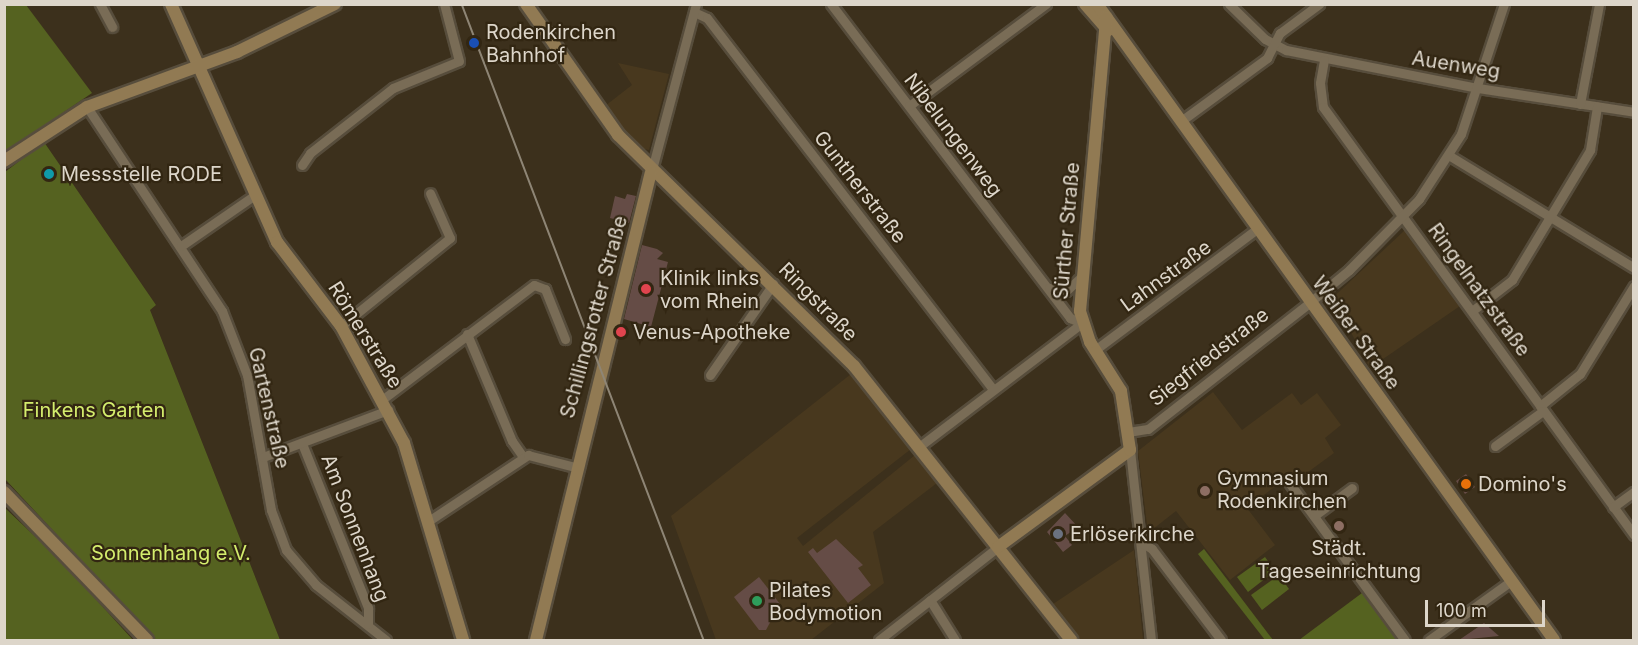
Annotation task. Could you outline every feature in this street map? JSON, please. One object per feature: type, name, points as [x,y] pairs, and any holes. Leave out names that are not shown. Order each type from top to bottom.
[{"type":"street","points":[[100,4],[112,27]]},
{"type":"street","name":"Römerstraße","points":[[171,4],[201,65],[277,242],[341,326],[386,405],[430,520],[463,640]]},
{"type":"street","points":[[4,161],[87,107],[201,65],[335,4]]},
{"type":"street","points":[[302,165],[310,153],[393,88],[461,58],[444,4]]},
{"type":"street","name":"Ringstraße","points":[[526,4],[586,95],[651,173],[773,284],[847,358],[920,446],[1071,640]]},
{"type":"street","name":"Nibelungenweg","points":[[831,4],[1070,318],[1082,323]]},
{"type":"street","points":[[909,106],[1046,4]]},
{"type":"street","points":[[1229,4],[1274,45]]},
{"type":"street","points":[[1180,121],[1268,58],[1281,33],[1319,4]]},
{"type":"street","name":"Siegfriedstraße","points":[[1128,432],[1148,429],[1309,303],[1404,216],[1450,156],[1478,88],[1504,4]]},
{"type":"street","points":[[1580,104],[1599,4]]},
{"type":"street","points":[[1091,7],[1103,49],[1117,43],[1128,47]]},
{"type":"street","name":"Weißer Straße","points":[[1091,7],[1106,15],[1309,303],[1554,640]]},
{"type":"street","name":"Weißer Straße","points":[[1091,7],[1107,29],[1128,47]]},
{"type":"street","name":"Schillingsrotter Straße","points":[[536,640],[575,467],[695,8]]},
{"type":"street","name":"Guntherstraße","points":[[695,8],[707,18],[993,390]]},
{"type":"street","name":"Sürther Straße","points":[[1106,15],[1107,29],[1103,49],[1081,277],[1082,323],[1095,350],[1121,391],[1141,542],[1150,640]]},
{"type":"street","name":"Auenweg","points":[[1274,45],[1324,60],[1478,88],[1634,112]]},
{"type":"street","name":"Ringelnatzstraße","points":[[1324,60],[1320,83],[1323,107],[1634,535]]},
{"type":"street","name":"Gartenstraße","points":[[87,107],[210,289],[235,341],[247,375],[275,526],[285,550],[316,585],[386,640]]},
{"type":"street","points":[[1472,311],[1512,280],[1590,150],[1597,107]]},
{"type":"street","points":[[1450,156],[1634,268]]},
{"type":"street","points":[[341,326],[450,238],[430,193]]},
{"type":"street","points":[[181,246],[255,195]]},
{"type":"street","name":"Lahnstraße","points":[[1095,350],[1257,229]]},
{"type":"street","points":[[1047,287],[1066,291],[1081,277]]},
{"type":"street","points":[[710,375],[773,284]]},
{"type":"street","points":[[263,457],[303,446],[386,405],[468,334],[528,287],[540,285],[565,339]]},
{"type":"street","points":[[1495,446],[1580,375],[1634,286]]},
{"type":"street","points":[[920,446],[1082,323]]},
{"type":"street","points":[[468,334],[512,441],[523,457],[575,467]]},
{"type":"street","name":"Am Sonnenhang","points":[[303,446],[368,608],[368,624]]},
{"type":"street","points":[[879,640],[998,547],[1130,450]]},
{"type":"street","points":[[430,520],[523,457]]},
{"type":"street","points":[[1288,481],[1405,640]]},
{"type":"street","points":[[1314,516],[1352,488]]},
{"type":"street","points":[[4,492],[147,640]]},
{"type":"street","points":[[1613,507],[1634,492]]},
{"type":"street","points":[[1141,542],[1152,549],[1221,640]]},
{"type":"street","points":[[1429,640],[1511,581]]},
{"type":"street","points":[[930,600],[955,640]]},
{"type":"shaded area","points":[[618,63],[669,74],[649,150],[640,148],[605,106],[632,85]]},
{"type":"shaded area","points":[[1405,230],[1460,306],[1370,368],[1347,325],[1326,304]]},
{"type":"shaded area","points":[[851,374],[911,449],[797,538],[803,546],[915,455],[937,483],[873,532],[884,583],[811,640],[716,640],[671,516]]},
{"type":"shaded area","name":"Gymnasium Rodenkirchen","points":[[1213,392],[1242,430],[1292,393],[1301,405],[1317,393],[1341,425],[1325,438],[1334,453],[1304,475],[1299,468],[1247,508],[1275,545],[1230,580],[1176,511],[1148,533],[1138,451]]},
{"type":"shaded area","points":[[1134,550],[1143,639],[1076,640],[1050,606]]},
{"type":"green space","points":[[5,4],[26,5],[92,93],[5,152]]},
{"type":"green space","name":"Finkens Garten","points":[[44,142],[156,305],[150,310],[280,640],[155,640],[5,479],[5,172]]},
{"type":"green space","points":[[4,507],[61,561],[133,640],[5,640]]},
{"type":"green space","points":[[1204,549],[1273,640],[1265,640],[1198,554]]},
{"type":"green space","points":[[1265,557],[1275,571],[1248,592],[1237,577]]},
{"type":"green space","points":[[1279,575],[1289,589],[1262,610],[1251,595]]},
{"type":"green space","points":[[1362,593],[1397,640],[1299,640]]},
{"type":"building","points":[[627,194],[636,196],[629,223],[610,218],[615,196],[625,199]]},
{"type":"building","name":"Klinik links vom Rhein","points":[[642,245],[657,249],[663,253],[657,259],[668,262],[651,327],[624,319]]},
{"type":"building","name":"Domino's","points":[[1466,474],[1475,487],[1465,494],[1456,481]]},
{"type":"building","name":"Erlöserkirche","points":[[1065,513],[1078,527],[1065,536],[1072,545],[1063,552],[1047,532]]},
{"type":"building","points":[[836,539],[863,565],[858,568],[871,585],[848,603],[808,552],[813,548],[817,553]]},
{"type":"building","name":"Pilates Bodymotion","points":[[759,577],[780,604],[766,630],[759,630],[734,597]]},
{"type":"building","points":[[1484,623],[1499,636],[1459,640]]},
{"type":"tram line","points":[[462,4],[704,640]]},
{"type":"place","name":"Rodenkirchen Bahnhof","points":[[474,43]]},
{"type":"place","name":"Messstelle RODE","points":[[49,174]]},
{"type":"place","name":"Klinik links vom Rhein","points":[[646,289]]},
{"type":"place","name":"Venus-Apotheke","points":[[621,332]]},
{"type":"place","name":"Domino's","points":[[1466,484]]},
{"type":"place","name":"Gymnasium Rodenkirchen","points":[[1205,491]]},
{"type":"place","name":"Städt. Tageseinrichtung","points":[[1339,526]]},
{"type":"place","name":"Erlöserkirche","points":[[1058,534]]},
{"type":"place","name":"Pilates Bodymotion","points":[[757,601]]},
{"type":"park label","name":"Sonnenhang e.V.","points":[[171,553]]}]
